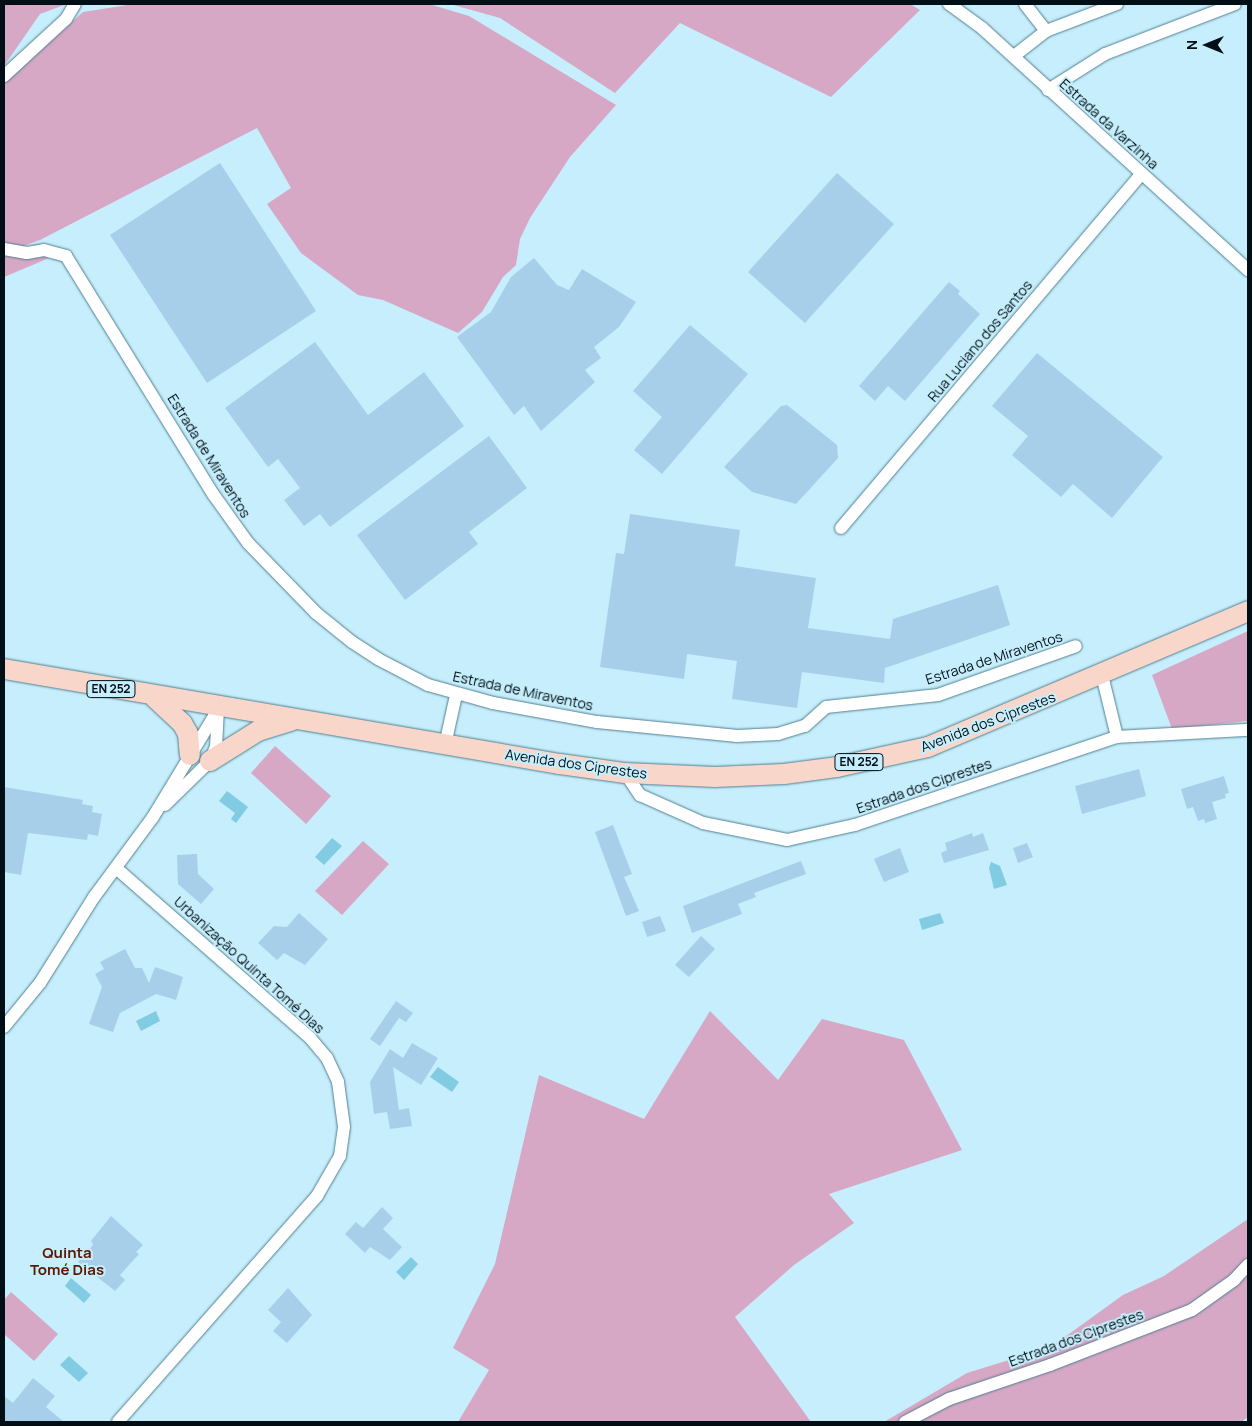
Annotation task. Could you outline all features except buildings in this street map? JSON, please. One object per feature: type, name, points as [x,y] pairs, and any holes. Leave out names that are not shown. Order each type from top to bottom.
[{"type":"main road","name":"Avenida dos Ciprestes","points":[[445,745],[625,773],[715,778],[784,774],[837,767],[928,747],[1102,675],[1248,611]]},
{"type":"main road","name":"EN 252","points":[[4,669],[153,697],[445,745]]},
{"type":"main road","points":[[153,697],[182,723],[188,734],[190,755]]},
{"type":"main road","points":[[210,761],[258,731],[295,720]]},
{"type":"street","points":[[4,76],[66,19],[76,4]]},
{"type":"street","name":"Estrada da Varzinha","points":[[949,4],[1014,56],[1048,90],[1248,270]]},
{"type":"street","points":[[1025,4],[1046,31]]},
{"type":"street","points":[[1014,56],[1046,31],[1117,4]]},
{"type":"street","points":[[1048,90],[1105,54],[1235,4]]},
{"type":"street","name":"Rua Luciano dos Santos","points":[[841,528],[1142,173]]},
{"type":"street","points":[[4,249],[27,253]]},
{"type":"street","name":"Estrada de Miraventos","points":[[27,253],[44,250],[66,256],[213,494],[248,543],[316,613],[352,642],[410,678],[456,694],[553,715],[630,727],[737,736],[778,734],[805,726],[826,707],[938,695],[1076,646]]},
{"type":"street","points":[[4,261],[27,253]]},
{"type":"street","points":[[1102,675],[1117,737]]},
{"type":"street","points":[[445,745],[456,694]]},
{"type":"street","points":[[4,1027],[40,983],[72,929],[153,817],[219,708]]},
{"type":"street","points":[[153,817],[210,761],[216,746],[219,708]]},
{"type":"street","name":"Estrada dos Ciprestes","points":[[625,773],[640,796],[703,823],[787,840],[855,825],[1117,737],[1248,730]]},
{"type":"street","name":"Urbanização Quinta Tomé Dias","points":[[116,868],[311,1039],[327,1058],[338,1082],[344,1127],[340,1156],[317,1196],[118,1422]]},
{"type":"street","name":"Estrada dos Ciprestes","points":[[905,1422],[949,1399],[1192,1310],[1234,1280],[1248,1265]]},
{"type":"shaded area","points":[[4,4],[67,4],[40,14],[4,66]]},
{"type":"shaded area","points":[[134,4],[429,4],[469,16],[616,105],[570,157],[530,218],[520,239],[516,265],[503,277],[482,312],[458,333],[383,300],[358,295],[301,253],[267,204],[291,188],[257,128],[40,240],[4,253],[4,83],[83,12]]},
{"type":"shaded area","points":[[450,4],[910,4],[920,10],[831,97],[680,23],[615,93],[500,18]]},
{"type":"shaded area","points":[[37,244],[49,258],[4,277],[4,255]]},
{"type":"shaded area","points":[[1248,631],[1248,721],[1172,729],[1152,675]]},
{"type":"shaded area","points":[[275,746],[331,796],[306,824],[251,773]]},
{"type":"shaded area","points":[[363,841],[389,864],[342,915],[315,891]]},
{"type":"shaded area","points":[[710,1011],[778,1080],[822,1019],[904,1040],[962,1150],[829,1194],[854,1223],[794,1265],[735,1317],[811,1422],[458,1422],[489,1370],[453,1348],[495,1264],[539,1075],[644,1119]]},
{"type":"shaded area","points":[[1248,1219],[1248,1417],[1241,1422],[884,1422],[967,1373],[1051,1347],[1123,1295],[1164,1276]]},
{"type":"shaded area","points":[[11,1292],[58,1334],[34,1361],[4,1334],[4,1300]]},
{"type":"water","points":[[227,791],[248,807],[236,823],[231,819],[235,813],[219,801]]},
{"type":"water","points":[[332,838],[342,846],[324,865],[315,857]]},
{"type":"water","points":[[991,862],[1000,866],[1007,885],[994,889],[989,868]]},
{"type":"water","points":[[940,913],[944,923],[922,930],[919,919]]},
{"type":"water","points":[[156,1011],[160,1021],[141,1031],[136,1021]]},
{"type":"water","points":[[438,1067],[459,1082],[452,1092],[430,1077]]},
{"type":"water","points":[[411,1257],[418,1264],[404,1280],[396,1272]]},
{"type":"water","points":[[71,1278],[91,1295],[84,1303],[65,1286]]},
{"type":"water","points":[[69,1356],[88,1373],[79,1382],[60,1365]]},
{"type":"district","name":"Quinta Tomé Dias","points":[[67,1260]]}]
